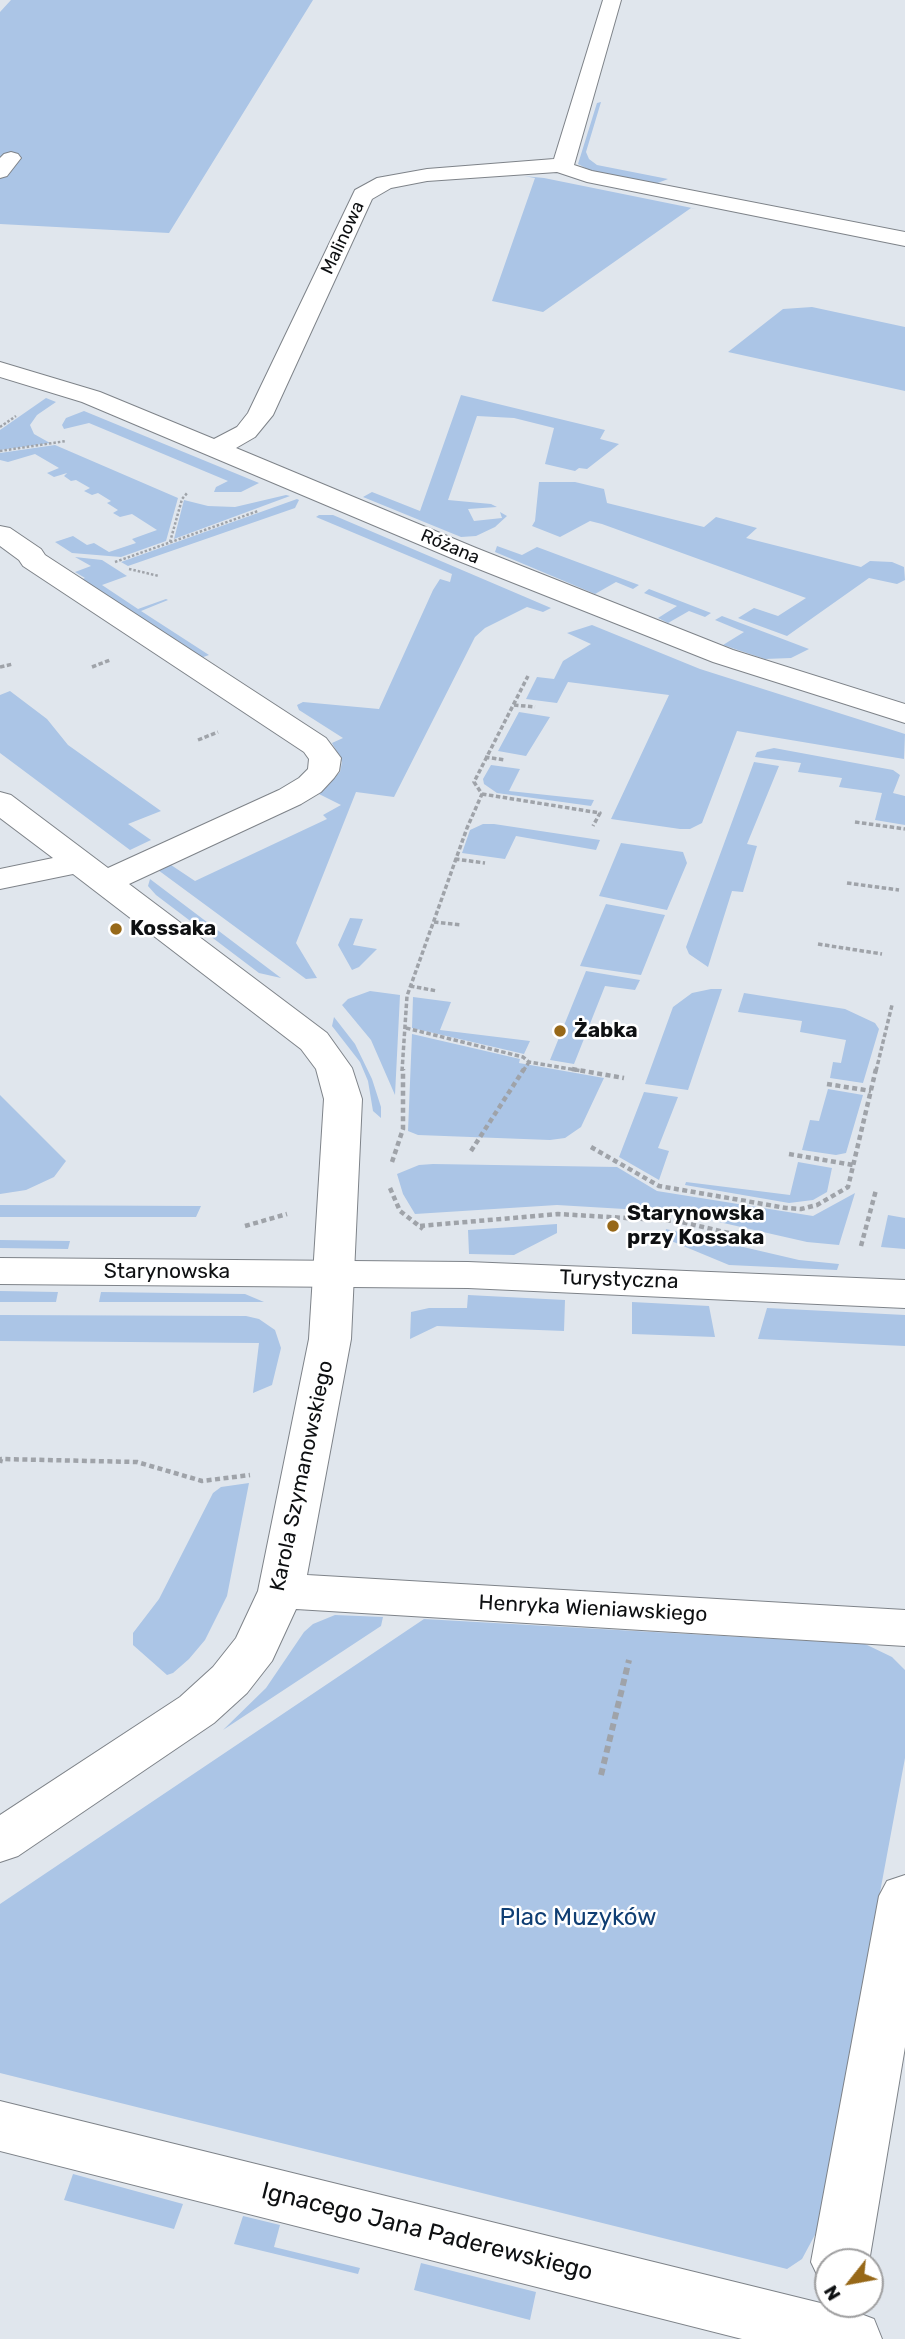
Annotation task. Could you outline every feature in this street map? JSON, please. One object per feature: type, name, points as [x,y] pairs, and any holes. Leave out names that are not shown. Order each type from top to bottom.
[{"type":"street","points":[[563,165],[612,0]]},
{"type":"street","name":"Malinowa","points":[[216,448],[246,432],[260,415],[366,191],[385,183],[501,167],[563,165],[566,169],[587,176],[905,239]]},
{"type":"street","name":"Różana","points":[[0,369],[91,397],[594,606],[723,656],[905,714]]},
{"type":"street","points":[[0,534],[294,731],[315,746],[325,758],[323,771],[310,785],[290,797],[106,882]]},
{"type":"street","name":"Karola Szymanowskiego","points":[[0,802],[314,1041],[334,1068],[343,1099],[330,1339],[281,1591],[255,1648],[230,1681],[197,1710],[0,1840]]},
{"type":"street","points":[[0,879],[55,869],[78,860]]},
{"type":"street","name":"Starynowska","points":[[0,1271],[333,1273]]},
{"type":"street","name":"Turystyczna","points":[[333,1273],[609,1279],[905,1294]]},
{"type":"street","name":"Henryka Wieniawskiego","points":[[281,1591],[905,1629]]},
{"type":"street","points":[[842,2248],[905,1896]]},
{"type":"street","name":"Ignacego Jana Paderewskiego","points":[[0,2126],[837,2325]]},
{"type":"path","points":[[0,451],[66,441]]},
{"type":"path","points":[[170,542],[181,499],[188,492]]},
{"type":"path","points":[[114,563],[270,507]]},
{"type":"path","points":[[92,667],[112,660]]},
{"type":"path","points":[[0,667],[13,664]]},
{"type":"path","points":[[528,676],[474,782],[482,794],[600,813],[593,826]]},
{"type":"path","points":[[514,705],[535,707]]},
{"type":"path","points":[[198,740],[219,732]]},
{"type":"path","points":[[485,757],[505,760]]},
{"type":"path","points":[[390,1169],[403,1129],[401,1095],[407,996],[455,859],[482,794]]},
{"type":"path","points":[[855,822],[905,830]]},
{"type":"path","points":[[455,859],[485,863]]},
{"type":"path","points":[[847,883],[899,890]]},
{"type":"path","points":[[434,922],[461,925]]},
{"type":"path","points":[[818,944],[882,954]]},
{"type":"path","points":[[410,986],[437,990]]},
{"type":"path","points":[[591,1147],[659,1186],[801,1209],[817,1205],[848,1187],[892,1005]]},
{"type":"path","points":[[406,1028],[523,1057],[529,1062],[624,1078]]},
{"type":"path","points":[[471,1151],[529,1062]]},
{"type":"path","points":[[827,1084],[872,1091]]},
{"type":"path","points":[[789,1154],[853,1165]]},
{"type":"path","points":[[387,1179],[400,1211],[429,1235]]},
{"type":"path","points":[[859,1254],[876,1190]]},
{"type":"path","points":[[419,1226],[558,1214],[677,1222],[769,1242]]},
{"type":"path","points":[[0,1463],[1,1459],[138,1462],[164,1472],[202,1481],[252,1475]]},
{"type":"path","points":[[601,1775],[640,1612]]},
{"type":"green space","points":[[11,0],[313,0],[169,233],[0,224],[0,12]]},
{"type":"green space","points":[[601,102],[586,152],[589,159],[597,165],[668,179],[655,184],[591,171],[578,164],[597,103]]},
{"type":"green space","points":[[524,176],[544,178],[697,209],[691,208],[543,312],[492,301],[535,178]]},
{"type":"green space","points":[[812,307],[905,327],[905,391],[728,352],[783,309]]},
{"type":"green space","points":[[461,395],[605,430],[600,439],[619,444],[587,469],[579,468],[575,471],[545,464],[554,428],[514,418],[477,416],[448,500],[491,504],[497,507],[468,509],[474,521],[502,518],[500,512],[507,516],[495,527],[476,536],[461,537],[363,497],[372,492],[420,511]]},
{"type":"green space","points":[[46,398],[56,402],[37,415],[30,425],[34,434],[50,443],[0,450],[0,430]]},
{"type":"green space","points":[[84,411],[259,483],[241,492],[214,492],[216,487],[228,481],[89,423],[64,429],[62,425],[66,418]]},
{"type":"green space","points":[[55,445],[178,498],[166,541],[121,557],[72,553],[55,542],[73,536],[87,545],[94,543],[109,552],[136,543],[132,539],[157,530],[132,514],[120,517],[113,513],[118,510],[107,503],[111,501],[98,493],[92,495],[84,491],[90,488],[76,480],[71,481],[64,476],[67,473],[54,477],[47,473],[59,468],[35,454],[8,462],[0,460],[0,453]]},
{"type":"green space","points":[[539,482],[575,482],[604,489],[607,503],[704,527],[716,517],[757,528],[746,538],[861,567],[870,561],[892,562],[904,567],[905,580],[897,584],[869,578],[787,636],[738,618],[754,608],[778,616],[806,598],[602,524],[590,521],[560,537],[532,526],[535,521]]},
{"type":"green space","points":[[290,496],[174,539],[184,500],[208,506],[235,507]]},
{"type":"green space","points":[[299,500],[295,508],[128,566],[121,562]]},
{"type":"green space","points":[[333,515],[551,608],[543,612],[527,607],[485,628],[475,637],[394,797],[356,792],[296,943],[317,978],[306,979],[158,870],[171,865],[195,881],[327,819],[323,815],[341,805],[319,794],[340,772],[342,762],[332,743],[343,738],[299,710],[297,705],[303,702],[379,709],[433,590],[440,579],[450,582],[452,574],[316,517]]},
{"type":"green space","points":[[497,546],[522,555],[537,547],[639,585],[633,589],[616,582],[595,594],[495,552]]},
{"type":"green space","points":[[75,557],[102,560],[127,576],[102,585],[138,609],[168,600],[141,611],[209,655],[198,659],[78,581],[85,578],[75,572],[91,566]]},
{"type":"green space","points":[[649,589],[711,613],[705,617],[689,611],[668,623],[658,618],[677,606],[644,593]]},
{"type":"green space","points":[[722,616],[809,649],[791,658],[765,659],[723,645],[744,632],[715,620]]},
{"type":"green space","points":[[592,625],[700,669],[905,734],[904,759],[737,731],[702,823],[690,829],[680,829],[611,819],[669,695],[568,682],[557,703],[526,699],[537,677],[554,679],[563,661],[591,644],[567,633]]},
{"type":"green space","points":[[10,691],[47,719],[68,745],[161,811],[128,824],[151,840],[130,850],[0,753],[0,695]]},
{"type":"green space","points":[[519,712],[550,717],[526,756],[498,751]]},
{"type":"green space","points":[[774,748],[893,770],[900,775],[893,793],[905,796],[905,825],[875,820],[882,793],[839,787],[842,778],[798,772],[801,763],[755,757],[757,752]]},
{"type":"green space","points":[[754,762],[779,766],[747,844],[757,846],[743,892],[732,891],[708,967],[689,954],[686,947]]},
{"type":"green space","points":[[491,765],[520,769],[509,791],[594,800],[591,806],[497,793],[484,784],[483,779]]},
{"type":"green space","points":[[483,824],[600,840],[596,850],[516,836],[505,859],[462,853],[470,830]]},
{"type":"green space","points":[[621,843],[683,852],[687,863],[667,910],[599,896]]},
{"type":"green space","points":[[150,879],[281,978],[259,973],[156,895],[148,886]]},
{"type":"green space","points":[[606,904],[665,915],[641,975],[580,966]]},
{"type":"green space","points":[[350,918],[363,919],[353,945],[377,949],[359,967],[352,970],[338,945]]},
{"type":"green space","points":[[586,971],[640,980],[635,990],[605,986],[574,1064],[550,1060]]},
{"type":"green space","points":[[722,989],[688,1090],[645,1084],[673,1007],[692,993]]},
{"type":"green space","points":[[370,991],[400,995],[395,1095],[371,1040],[342,1005],[348,999]]},
{"type":"green space","points":[[744,993],[845,1009],[875,1023],[879,1029],[863,1083],[830,1078],[833,1062],[841,1063],[846,1040],[800,1032],[802,1021],[738,1012]]},
{"type":"green space","points":[[413,997],[451,1002],[440,1030],[530,1041],[524,1054],[412,1028]]},
{"type":"green space","points":[[334,1017],[355,1044],[372,1079],[381,1107],[381,1118],[373,1111],[368,1081],[360,1062],[332,1026]]},
{"type":"green space","points":[[412,1034],[520,1059],[519,1063],[604,1078],[581,1127],[565,1138],[550,1140],[418,1135],[408,1131]]},
{"type":"green space","points":[[828,1089],[863,1095],[846,1153],[836,1155],[802,1150],[810,1120],[819,1121]]},
{"type":"green space","points":[[644,1092],[678,1097],[658,1148],[669,1151],[659,1180],[619,1157]]},
{"type":"green space","points":[[0,1095],[66,1161],[54,1177],[26,1190],[0,1194]]},
{"type":"green space","points":[[798,1162],[832,1168],[827,1192],[813,1200],[789,1203],[685,1185],[686,1182],[790,1195]]},
{"type":"green space","points":[[419,1165],[617,1167],[657,1191],[813,1216],[855,1193],[839,1245],[807,1242],[675,1212],[557,1205],[415,1214],[403,1194],[397,1174]]},
{"type":"green space","points":[[0,1205],[201,1206],[196,1217],[0,1217]]},
{"type":"green space","points":[[888,1215],[905,1218],[905,1249],[881,1247]]},
{"type":"green space","points":[[557,1224],[557,1233],[514,1255],[469,1254],[468,1230]]},
{"type":"green space","points":[[666,1229],[799,1260],[839,1264],[837,1270],[729,1265],[664,1238]]},
{"type":"green space","points":[[0,1240],[70,1241],[68,1249],[0,1248]]},
{"type":"green space","points":[[0,1291],[58,1292],[56,1302],[0,1302]]},
{"type":"green space","points":[[101,1292],[245,1294],[264,1302],[99,1302]]},
{"type":"green space","points":[[468,1295],[565,1300],[564,1331],[437,1326],[410,1339],[411,1312],[429,1308],[467,1308]]},
{"type":"green space","points":[[632,1302],[709,1306],[715,1337],[632,1334]]},
{"type":"green space","points":[[767,1308],[905,1315],[905,1346],[758,1339]]},
{"type":"green space","points":[[0,1315],[246,1316],[259,1319],[275,1330],[281,1348],[272,1385],[253,1393],[259,1343],[0,1341]]},
{"type":"green space","points":[[249,1483],[227,1596],[205,1640],[189,1659],[167,1675],[133,1645],[133,1633],[159,1599],[213,1493],[221,1487]]},
{"type":"green space","points":[[335,1615],[383,1617],[381,1626],[223,1730],[266,1688],[304,1632],[313,1624]]},
{"type":"green space","name":"Plac Muzyków","points":[[424,1619],[865,1644],[892,1657],[905,1670],[905,1758],[817,2231],[802,2259],[787,2269],[0,2073],[0,1904]]},
{"type":"green space","points":[[73,2174],[183,2204],[174,2229],[64,2200]]},
{"type":"green space","points":[[243,2216],[280,2225],[274,2247],[360,2268],[358,2274],[234,2244]]},
{"type":"green space","points":[[421,2263],[536,2292],[530,2320],[414,2290]]},
{"type":"place","name":"Kossaka","points":[[116,929]]},
{"type":"place","name":"Żabka","points":[[560,1031]]},
{"type":"place","name":"Starynowska przy Kossaka","points":[[613,1226]]}]
